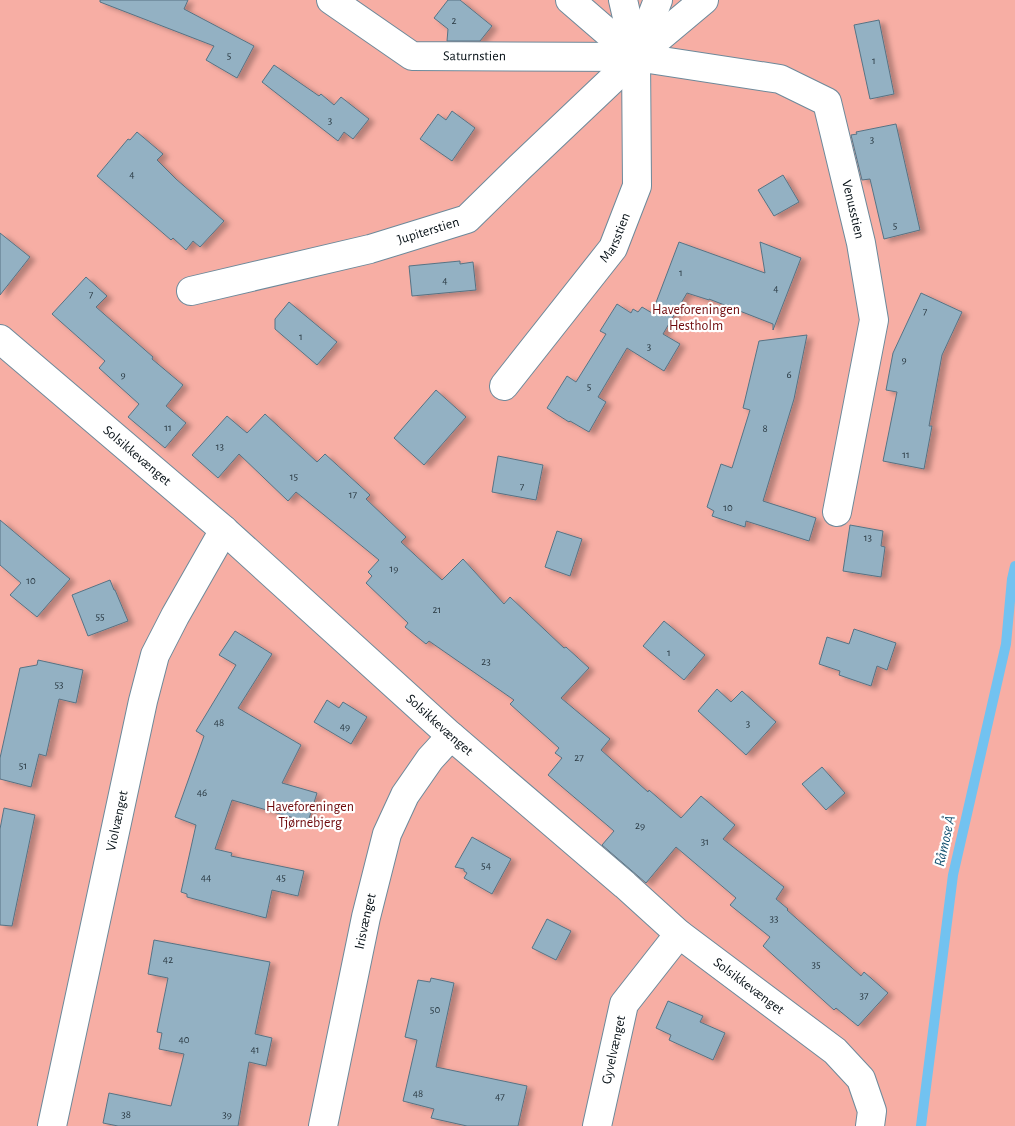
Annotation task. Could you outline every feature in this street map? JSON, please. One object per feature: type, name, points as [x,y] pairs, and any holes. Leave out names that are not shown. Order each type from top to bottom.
[{"type":"lane","name":"Saturnstien","points":[[331,0],[412,56],[636,57]]},
{"type":"lane","points":[[570,0],[636,57]]},
{"type":"lane","points":[[623,0],[636,57]]},
{"type":"lane","points":[[636,57],[658,0]]},
{"type":"lane","name":"Jupiterstien","points":[[190,291],[370,249],[467,219],[636,57],[704,0]]},
{"type":"lane","name":"Marsstien","points":[[504,386],[612,248],[616,239],[637,186],[636,57]]},
{"type":"lane","name":"Venusstien","points":[[636,57],[780,79],[827,102],[861,243],[874,320],[837,512]]},
{"type":"lane","name":"Solsikkevænget","points":[[0,339],[224,530],[451,736],[625,885],[679,934],[834,1051],[861,1079],[871,1118]]},
{"type":"lane","name":"Violvænget","points":[[52,1126],[141,710],[155,655],[224,530]]},
{"type":"lane","name":"Irisvænget","points":[[323,1126],[366,918],[387,834],[405,795],[430,759],[451,736]]},
{"type":"lane","name":"Gyvelvænget","points":[[597,1126],[624,1004],[679,934]]},
{"type":"green space","points":[[0,0],[1015,0],[1015,1126],[0,1126]]},
{"type":"building","points":[[100,0],[188,0],[184,9],[254,46],[237,78],[206,60],[214,46],[100,2]]},
{"type":"building","points":[[448,0],[460,0],[492,26],[480,41],[447,41],[448,29],[434,18]]},
{"type":"building","points":[[879,20],[894,94],[870,99],[854,25]]},
{"type":"building","points":[[274,65],[319,96],[321,94],[334,105],[341,97],[369,119],[353,139],[344,132],[338,141],[262,82]]},
{"type":"building","points":[[452,111],[475,128],[452,161],[420,139],[438,114],[446,120]]},
{"type":"building","points":[[896,124],[920,230],[884,239],[870,179],[862,180],[851,135],[857,134],[856,132]]},
{"type":"building","points":[[137,132],[163,154],[157,160],[224,221],[200,247],[193,241],[186,250],[173,238],[171,240],[97,176],[128,139],[130,140]]},
{"type":"building","points":[[783,175],[799,202],[774,216],[758,190]]},
{"type":"building","points":[[0,233],[30,257],[0,295]]},
{"type":"building","points":[[679,242],[765,273],[760,242],[801,258],[773,330],[773,324],[709,299],[687,293],[663,334],[680,344],[664,371],[627,348],[598,397],[606,402],[589,432],[547,408],[567,376],[576,382],[606,334],[600,331],[617,304],[631,313],[633,309],[638,312],[642,307],[652,313]]},
{"type":"building","points":[[460,261],[460,264],[473,262],[476,290],[412,296],[409,266]]},
{"type":"building","points":[[86,277],[107,296],[96,307],[183,385],[166,406],[186,423],[165,448],[128,417],[139,404],[99,368],[105,361],[52,314]]},
{"type":"building","points":[[921,293],[962,312],[942,355],[929,426],[932,426],[924,469],[883,461],[897,392],[886,390],[893,353]]},
{"type":"building","points":[[289,302],[337,342],[317,365],[275,329],[275,319]]},
{"type":"building","points":[[807,335],[794,399],[763,501],[816,518],[809,541],[746,521],[745,527],[712,516],[714,511],[707,507],[721,464],[732,468],[750,410],[743,408],[759,341]]},
{"type":"building","points":[[436,390],[466,417],[424,465],[394,438]]},
{"type":"building","points":[[265,414],[317,462],[325,454],[370,495],[366,499],[406,537],[401,542],[442,580],[463,559],[504,604],[510,597],[564,648],[566,647],[589,668],[561,698],[610,739],[601,750],[648,792],[649,790],[681,818],[701,796],[735,825],[723,839],[784,887],[776,899],[861,976],[864,972],[888,993],[858,1026],[836,1008],[834,1010],[763,946],[770,937],[730,905],[736,898],[676,847],[646,883],[602,845],[614,831],[548,775],[562,758],[555,753],[559,748],[510,704],[514,700],[429,641],[426,644],[405,627],[408,623],[366,583],[372,576],[368,572],[379,560],[296,492],[288,501],[239,454],[218,478],[192,455],[227,416],[247,433]]},
{"type":"building","points":[[498,456],[543,465],[536,500],[492,492]]},
{"type":"building","points":[[0,520],[70,579],[37,617],[10,595],[21,583],[0,565]]},
{"type":"building","points":[[850,525],[883,531],[881,546],[885,547],[881,577],[843,571]]},
{"type":"building","points":[[557,531],[582,539],[570,576],[545,567]]},
{"type":"building","points":[[110,580],[128,621],[88,636],[72,595]]},
{"type":"building","points":[[664,621],[705,655],[684,680],[643,646]]},
{"type":"building","points":[[854,629],[896,643],[887,670],[877,666],[871,686],[839,675],[840,671],[819,664],[827,637],[849,644]]},
{"type":"building","points":[[235,631],[272,654],[238,708],[301,745],[282,783],[317,793],[308,822],[232,800],[215,849],[232,853],[231,856],[304,871],[298,896],[272,890],[266,918],[187,897],[187,894],[181,892],[196,825],[175,817],[204,736],[196,731],[236,665],[219,655]]},
{"type":"building","points":[[38,660],[83,670],[76,703],[59,699],[46,756],[39,754],[31,787],[0,779],[0,758],[20,668],[37,665]]},
{"type":"building","points":[[717,689],[731,702],[742,691],[776,722],[746,755],[698,711]]},
{"type":"building","points":[[327,700],[339,708],[343,702],[367,717],[351,744],[314,722]]},
{"type":"building","points":[[822,767],[845,793],[826,810],[802,784]]},
{"type":"building","points":[[4,808],[35,815],[12,926],[0,925],[0,829]]},
{"type":"building","points":[[472,837],[511,859],[492,894],[464,878],[467,873],[464,869],[455,867]]},
{"type":"building","points":[[547,919],[571,931],[556,960],[532,948]]},
{"type":"building","points":[[154,940],[270,962],[255,1034],[272,1038],[266,1066],[249,1062],[238,1126],[118,1126],[103,1123],[109,1093],[171,1106],[184,1054],[159,1049],[162,1033],[157,1032],[168,978],[148,974]]},
{"type":"building","points":[[431,978],[454,983],[436,1067],[527,1086],[518,1126],[467,1126],[431,1118],[434,1109],[403,1101],[417,1040],[405,1037],[418,980],[430,982]]},
{"type":"building","points":[[668,1001],[703,1016],[700,1022],[725,1033],[713,1060],[669,1040],[671,1035],[656,1028]]},
{"type":"waterway","name":"Råmose Å","points":[[921,1126],[953,875],[1006,644],[1015,566]]},
{"type":"park label","name":"Haveforeningen Hestholm","points":[[696,318]]},
{"type":"park label","name":"Haveforeningen Tjørnebjerg","points":[[310,816]]}]
